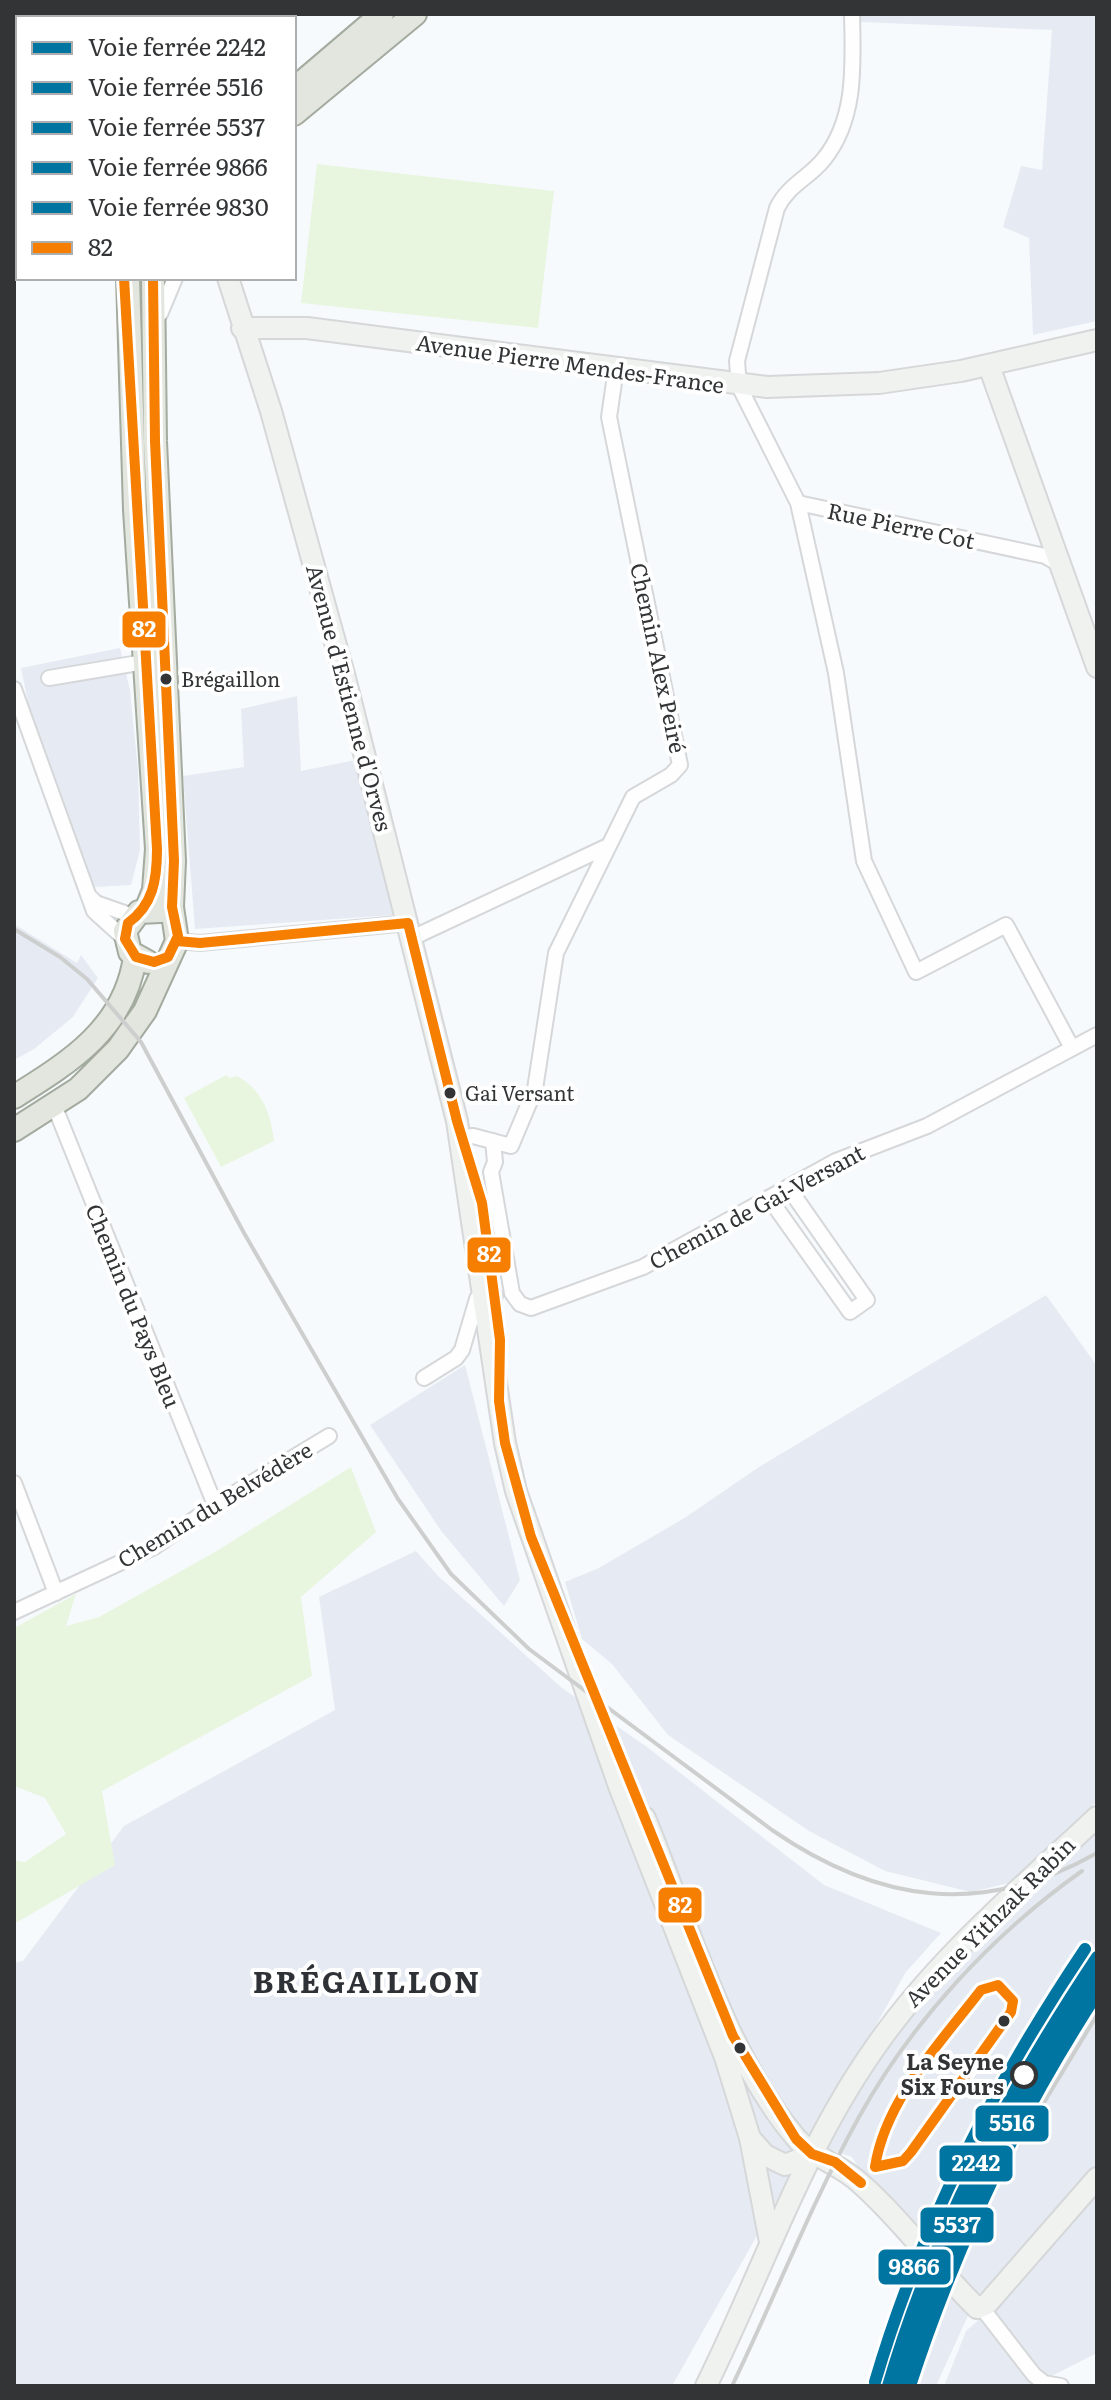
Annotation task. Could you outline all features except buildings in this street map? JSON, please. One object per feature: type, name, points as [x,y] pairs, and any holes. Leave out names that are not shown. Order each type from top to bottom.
[{"type":"main road","points":[[296,87],[382,14]]},
{"type":"main road","points":[[296,112],[415,14]]},
{"type":"main road","points":[[14,1097],[85,1050],[101,1032],[125,994],[130,948],[128,923],[140,913],[154,890],[157,849],[144,662],[126,280]]},
{"type":"main road","points":[[14,1130],[78,1089],[125,1040],[145,1011],[173,940],[174,861],[155,441],[153,280]]},
{"type":"main road","points":[[140,913],[161,911],[173,940]]},
{"type":"main road","points":[[130,948],[148,962],[173,940]]},
{"type":"street","points":[[852,14],[849,101],[838,136],[825,159],[785,192],[777,208],[737,361],[739,386],[879,383],[1030,358],[1097,340]]},
{"type":"street","points":[[152,341],[165,297],[174,280]]},
{"type":"street","points":[[230,291],[307,328]]},
{"type":"street","name":"Avenue d'Estienne d'Orves","points":[[230,291],[288,469],[460,1132],[490,1296],[499,1401],[516,1491],[726,2039],[750,2138],[770,2242]]},
{"type":"street","points":[[242,328],[307,328]]},
{"type":"street","name":"Avenue Pierre Mendes-France","points":[[307,328],[739,386],[798,503],[836,673],[864,861],[896,935],[916,972],[1006,925],[1072,1048]]},
{"type":"street","points":[[1000,402],[1008,380],[1030,358]]},
{"type":"street","points":[[989,366],[1097,667]]},
{"type":"street","name":"Chemin Alex Peiré","points":[[511,1146],[535,1089],[556,953],[633,797],[671,775],[680,765],[609,417],[616,369]]},
{"type":"street","name":"Rue Pierre Cot","points":[[798,503],[1045,556],[1059,564]]},
{"type":"street","points":[[1005,549],[1034,544],[1045,528]]},
{"type":"street","points":[[49,678],[144,662]]},
{"type":"street","points":[[14,689],[88,896],[103,922],[130,948]]},
{"type":"street","points":[[173,940],[214,942],[410,930],[608,846]]},
{"type":"street","points":[[563,867],[586,888]]},
{"type":"street","points":[[88,896],[96,903],[140,913]]},
{"type":"street","name":"Chemin de Gai-Versant","points":[[493,1141],[494,1186],[512,1293],[520,1304],[531,1308],[643,1267],[836,1161],[927,1126],[1097,1035]]},
{"type":"street","name":"Chemin du Pays Bleu","points":[[54,1105],[215,1505]]},
{"type":"street","points":[[460,1132],[511,1146],[494,1186]]},
{"type":"street","points":[[769,1198],[850,1312],[867,1300],[788,1187]]},
{"type":"street","points":[[424,1378],[456,1358],[467,1338],[472,1306],[477,1299],[490,1296]]},
{"type":"street","name":"Chemin du Belvédère","points":[[14,1612],[154,1547],[215,1505],[329,1436]]},
{"type":"street","points":[[14,1483],[56,1593]]},
{"type":"street","name":"Avenue Yithzak Rabin","points":[[706,2386],[812,2154],[872,2052],[924,1985],[1097,1817]]},
{"type":"street","name":"Avenue d'Estienne d'Orves","points":[[726,2039],[779,2114],[812,2154]]},
{"type":"street","points":[[750,2138],[765,2155],[785,2165],[798,2163],[812,2154],[835,2162],[861,2183],[926,2250],[960,2292],[977,2308],[982,2308],[1034,2375],[1044,2383],[1061,2386]]},
{"type":"street","points":[[982,2308],[1097,2178]]},
{"type":"shaded area","points":[[860,14],[1097,14],[1097,321],[1033,335],[1029,238],[1003,227],[1021,166],[1042,170],[1052,30],[860,22]]},
{"type":"shaded area","points":[[120,648],[130,690],[138,770],[140,850],[131,885],[94,887],[30,712],[21,668]]},
{"type":"shaded area","points":[[297,696],[301,771],[356,760],[394,915],[195,929],[183,776],[244,767],[241,709]]},
{"type":"shaded area","points":[[14,924],[77,963],[81,955],[98,978],[73,1017],[34,1049],[14,1060]]},
{"type":"shaded area","points":[[1046,1295],[1097,1366],[1097,1801],[1017,1881],[971,1892],[885,1871],[809,1831],[668,1735],[612,1664],[582,1639],[565,1582],[599,1568],[686,1517],[759,1467]]},
{"type":"shaded area","points":[[465,1365],[520,1580],[504,1606],[442,1532],[370,1425]]},
{"type":"shaded area","points":[[416,1551],[437,1575],[562,1688],[647,1747],[824,1885],[941,1933],[906,1972],[672,2386],[14,2386],[14,1963],[23,1961],[124,1826],[335,1710],[319,1597]]},
{"type":"shaded area","points":[[1097,1827],[1097,2172],[985,2292],[971,2294],[971,2309],[936,2386],[869,2386],[911,2251],[852,2157],[828,2149],[875,2059],[946,1969]]},
{"type":"shaded area","points":[[1097,2191],[1097,2353],[1032,2386],[944,2386],[966,2331],[996,2305]]},
{"type":"green space","points":[[317,164],[554,191],[538,328],[301,303]]},
{"type":"green space","points":[[226,1075],[246,1081],[259,1095],[268,1112],[274,1141],[221,1167],[184,1098]]},
{"type":"green space","points":[[351,1467],[376,1532],[301,1597],[312,1676],[102,1791],[115,1865],[14,1924],[14,1860],[25,1862],[66,1834],[45,1798],[14,1786],[14,1628],[76,1594],[66,1626],[99,1617],[215,1552]]},
{"type":"railway","points":[[14,929],[60,957],[87,979],[141,1042],[244,1233],[398,1499],[451,1574],[529,1649],[772,1830],[851,1874],[891,1886],[931,1893],[972,1894],[1013,1887],[1054,1874],[1097,1853]]},
{"type":"railway","points":[[732,2386],[825,2183],[880,2081],[929,2014],[986,1951],[1082,1871]]},
{"type":"railway","points":[[897,2382],[948,2261],[1097,2015]]},
{"type":"rail line","name":"9866","points":[[875,2382],[914,2267],[963,2158],[1020,2052],[1085,1949]]},
{"type":"rail line","name":"2242","points":[[888,2386],[927,2272],[976,2164],[1033,2059],[1097,1957]]},
{"type":"rail line","name":"5537","points":[[895,2386],[935,2276],[982,2171],[1036,2068],[1097,1968]]},
{"type":"rail line","name":"5516","points":[[903,2386],[940,2279],[985,2177],[1037,2078],[1097,1982]]},
{"type":"rail line","name":"9830","points":[[910,2386],[947,2283],[990,2184],[1040,2088],[1097,1994]]},
{"type":"transit line","name":"82","points":[[124,280],[157,849],[152,891],[143,908],[128,923],[125,939],[136,957],[154,962],[168,957],[178,936],[172,907],[174,861],[155,441],[153,280]]},
{"type":"transit line","name":"82","points":[[408,923],[457,1121],[482,1203],[500,1340],[499,1401],[505,1443],[531,1537],[733,2036],[796,2139],[812,2154],[835,2162],[861,2183]]},
{"type":"transit line","name":"82","points":[[177,941],[200,943],[408,923]]},
{"type":"transit line","name":"82","points":[[998,1985],[1013,2001],[1011,2012],[911,2152],[903,2161],[875,2167],[881,2142],[902,2095],[981,1990],[998,1985]]},
{"type":"place","name":"Brégaillon","points":[[166,679]]},
{"type":"place","name":"Gai Versant","points":[[450,1093]]},
{"type":"place","name":"La Seyne Six Fours","points":[[1024,2075]]},
{"type":"district","name":"BRÉGAILLON","points":[[367,1983]]}]
